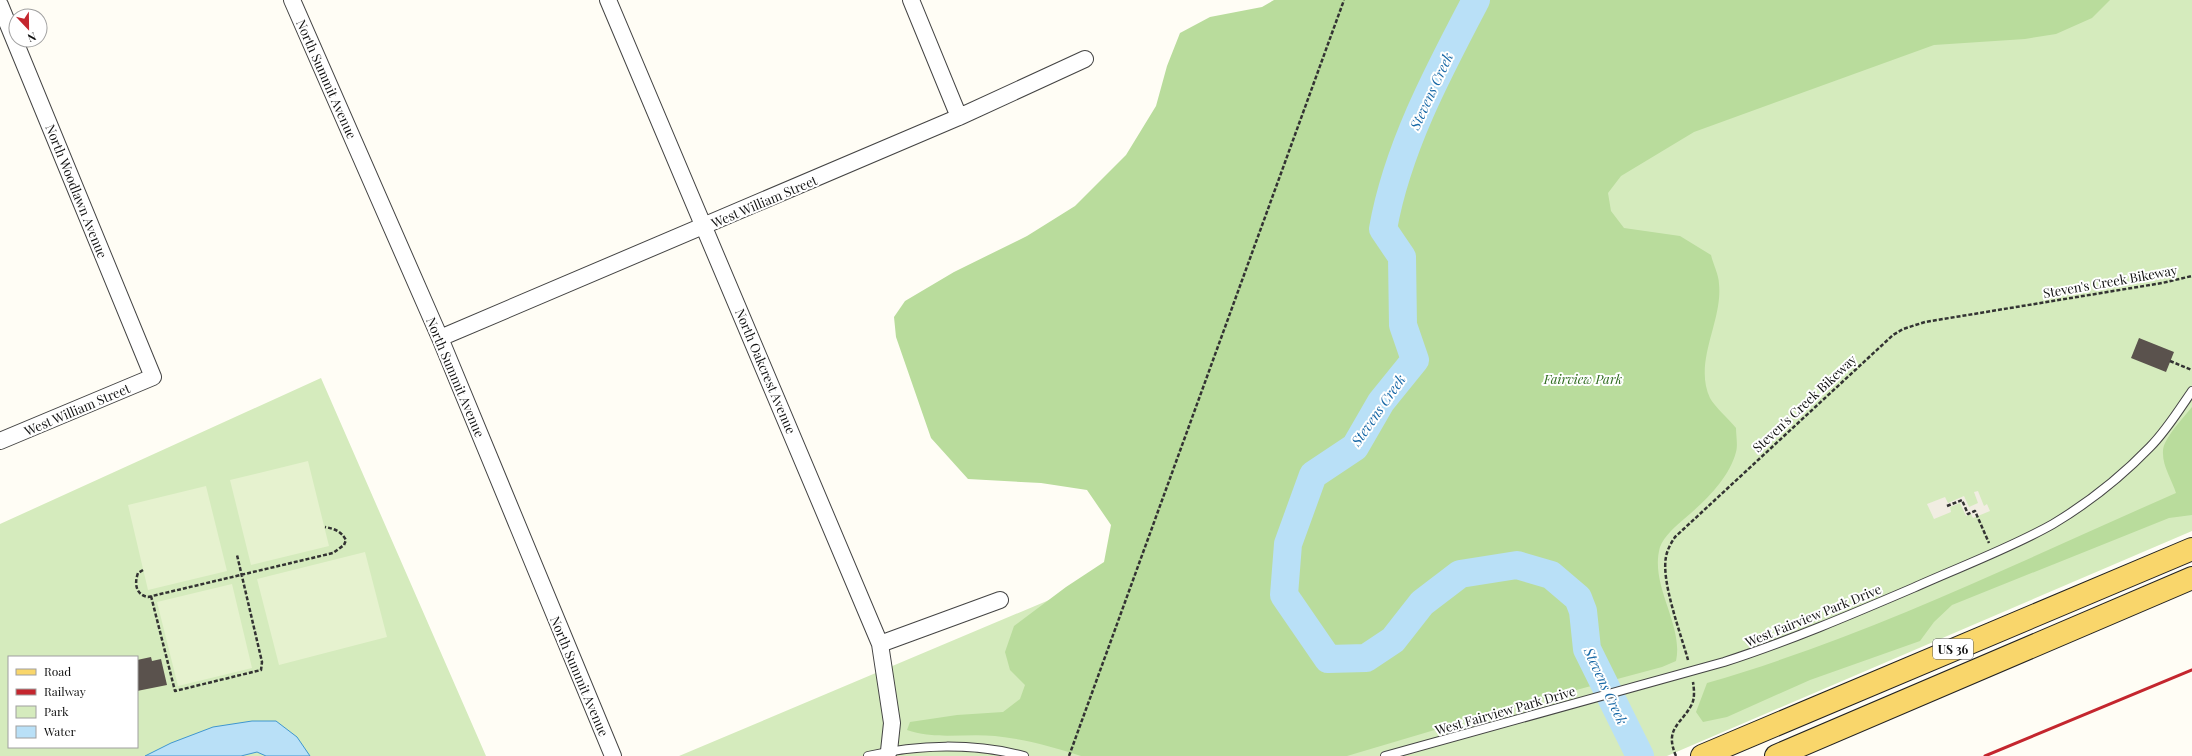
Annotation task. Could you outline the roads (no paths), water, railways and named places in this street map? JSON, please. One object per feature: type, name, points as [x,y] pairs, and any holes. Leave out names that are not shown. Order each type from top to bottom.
[{"type":"main road","name":"US 36","points":[[1708,753],[2192,549]]},
{"type":"main road","name":"US 36","points":[[1776,756],[2192,578]]},
{"type":"street","name":"North Summit Avenue","points":[[292,0],[440,338],[613,756]]},
{"type":"street","name":"North Oakcrest Avenue","points":[[608,0],[880,644],[888,684],[892,723],[887,754]]},
{"type":"street","points":[[911,0],[959,117]]},
{"type":"street","name":"North Woodlawn Avenue","points":[[0,5],[153,377]]},
{"type":"street","name":"West William Street","points":[[440,338],[705,227],[959,117],[1085,59]]},
{"type":"street","name":"West William Street","points":[[0,441],[153,377]]},
{"type":"street","points":[[880,644],[1000,600]]},
{"type":"lane","name":"West Fairview Park Drive","points":[[1385,756],[1691,671],[1782,642],[1993,552],[2051,525],[2071,512],[2125,470],[2151,446],[2192,391]]},
{"type":"lane","points":[[868,756],[946,746],[985,749],[1024,756]]},
{"type":"water","points":[[252,721],[276,721],[297,737],[310,756],[266,756],[257,752],[241,756],[145,756],[171,743],[213,727]]},
{"type":"waterway","name":"Stevens Creek","points":[[1476,0],[1447,55],[1420,112],[1398,170],[1389,199],[1383,229],[1402,257],[1403,325],[1415,360],[1381,402],[1355,447],[1313,475],[1288,544],[1284,595],[1328,659],[1366,658],[1393,640],[1422,603],[1460,574],[1517,565],[1551,575],[1578,598],[1583,611],[1587,649],[1640,756]]},
{"type":"railway","points":[[1985,756],[2192,670]]},
{"type":"park label","name":"Fairview Park","points":[[1583,378]]}]
